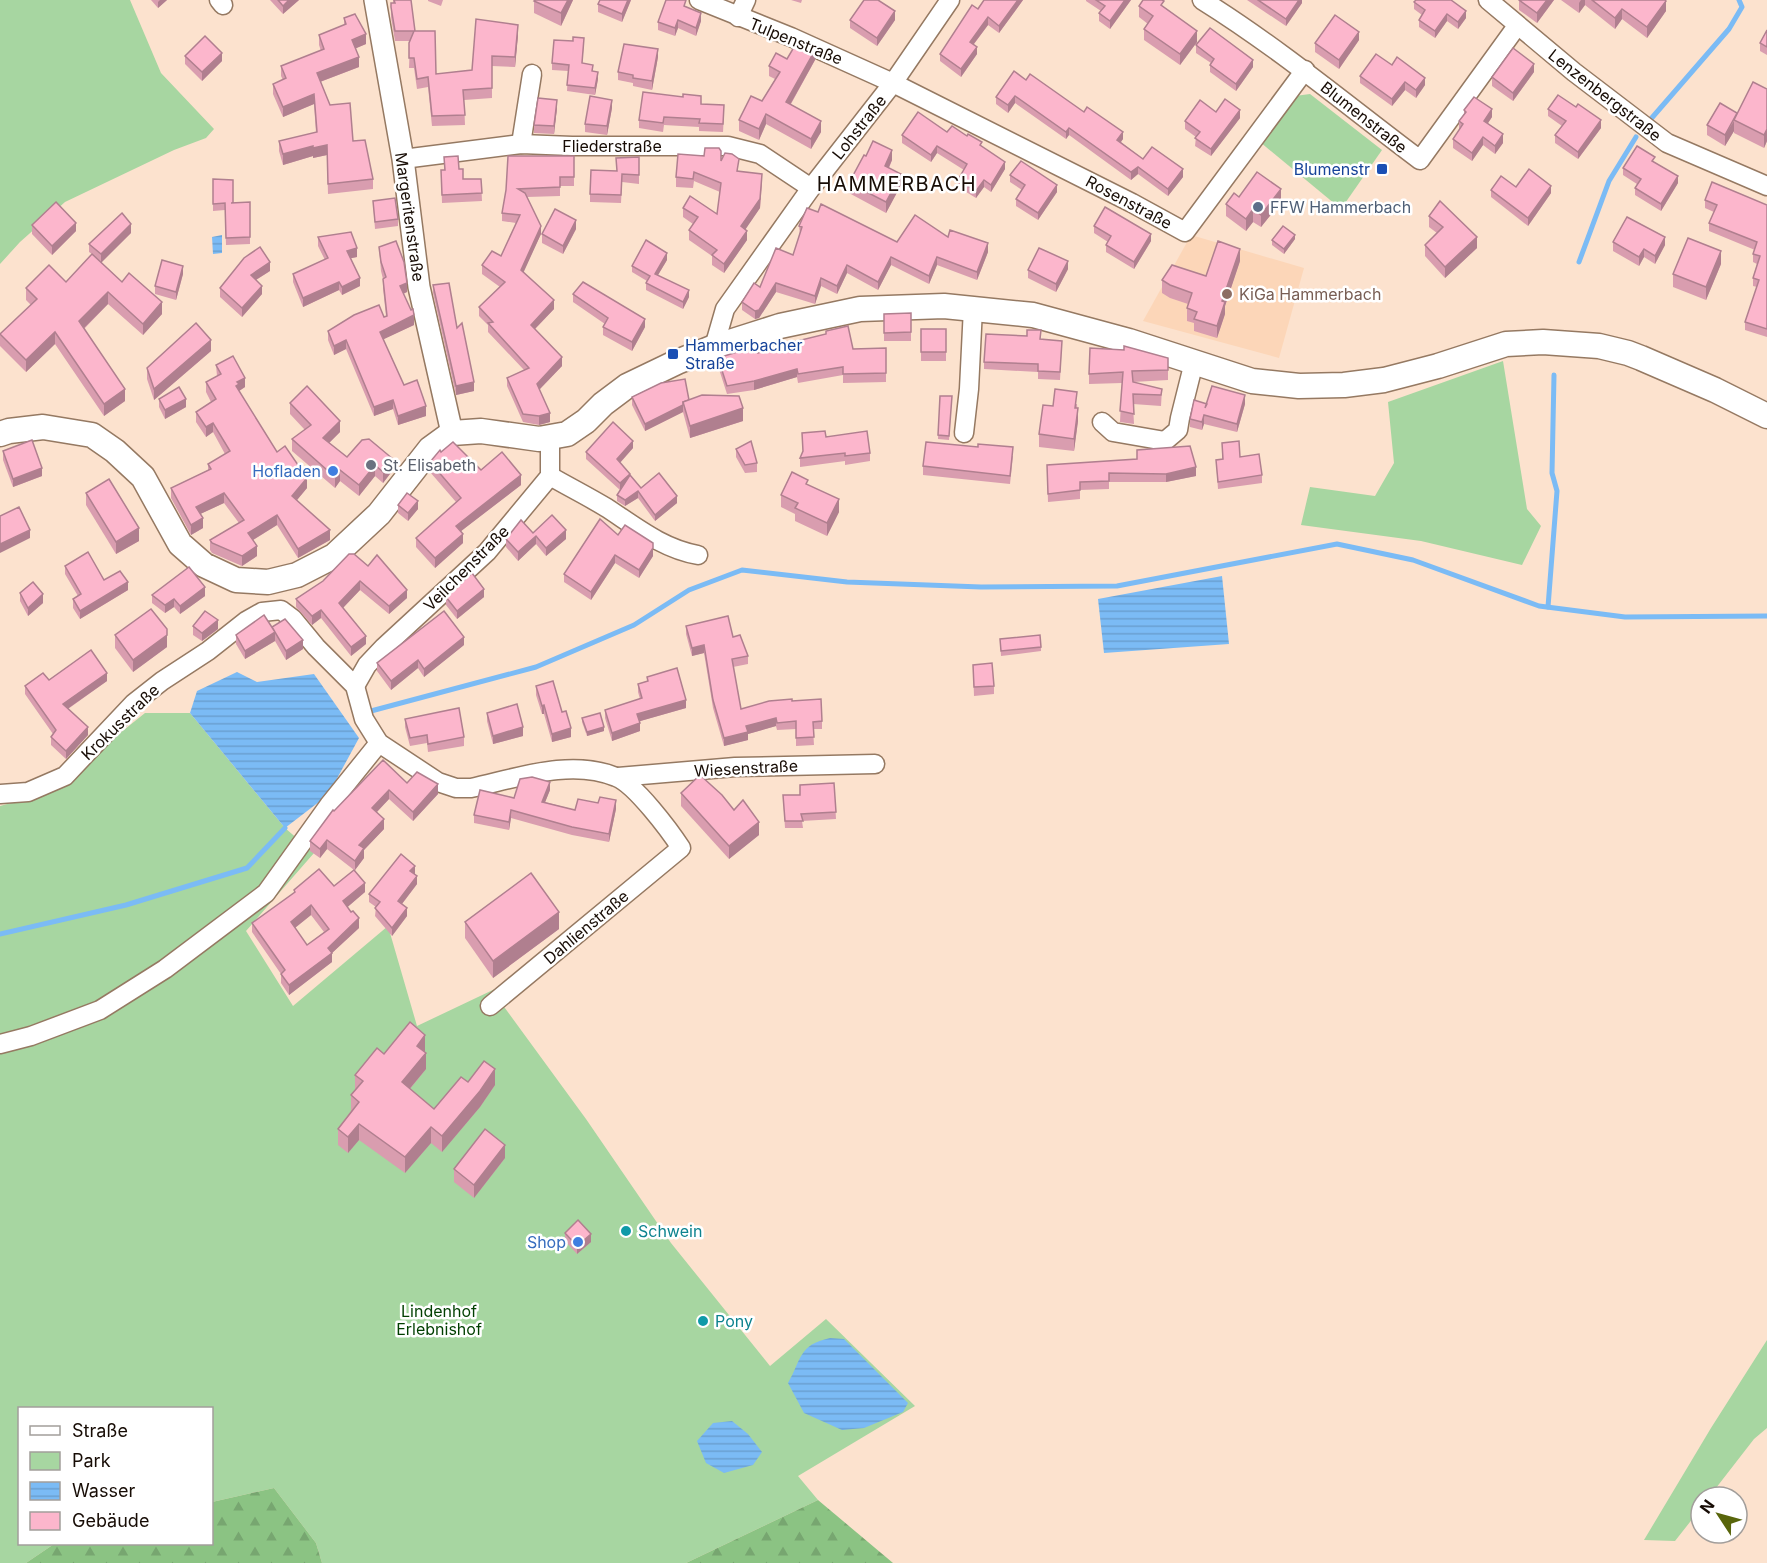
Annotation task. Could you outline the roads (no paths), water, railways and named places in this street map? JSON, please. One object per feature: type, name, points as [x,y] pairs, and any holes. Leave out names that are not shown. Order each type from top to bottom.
[{"type":"main road","points":[[0,434],[43,427],[92,435],[115,451],[143,477],[180,544],[204,565],[236,580],[268,582],[297,575],[334,556],[379,514],[430,449],[452,433],[481,431],[539,439],[567,434],[627,386],[677,362],[714,347],[780,326],[860,309],[944,306],[1041,316],[1194,362],[1221,373],[1252,381],[1299,386],[1384,380],[1438,366],[1506,344],[1543,342],[1599,346],[1641,358],[1715,390],[1767,417]]},
{"type":"street","name":"Margeritenstraße","points":[[375,0],[403,159],[419,288],[452,433]]},
{"type":"street","name":"Tulpenstraße","points":[[699,0],[791,37],[893,83]]},
{"type":"street","points":[[738,17],[746,0]]},
{"type":"street","name":"Lohstraße","points":[[714,347],[725,309],[811,188],[893,83],[950,0]]},
{"type":"street","name":"Blumenstraße","points":[[1202,0],[1238,22],[1305,70],[1420,160],[1517,26]]},
{"type":"street","name":"Lenzenbergstraße","points":[[1488,0],[1517,26],[1666,143],[1767,186]]},
{"type":"street","name":"Rosenstraße","points":[[893,83],[1132,202],[1185,232],[1305,70]]},
{"type":"street","points":[[521,144],[532,74]]},
{"type":"street","name":"Fliederstraße","points":[[403,159],[521,144],[728,146],[760,154],[811,188]]},
{"type":"street","points":[[964,433],[969,389],[973,308]]},
{"type":"street","points":[[1102,422],[1113,432],[1165,441],[1178,430],[1194,362]]},
{"type":"street","points":[[550,438],[550,476],[680,552],[698,555]]},
{"type":"street","name":"Veilchenstraße","points":[[355,686],[367,665],[491,547],[550,476]]},
{"type":"street","name":"Krokusstraße","points":[[0,794],[28,792],[65,776],[134,703],[246,621],[262,612],[280,610],[293,619],[316,647],[355,686]]},
{"type":"street","points":[[0,1044],[31,1036],[100,1010],[165,969],[266,893],[329,805],[379,743],[364,719],[355,686]]},
{"type":"street","name":"Wiesenstraße","points":[[379,743],[438,782],[456,788],[471,788],[569,768],[618,777],[735,767],[875,764]]},
{"type":"street","name":"Dahlienstraße","points":[[490,1006],[681,848],[659,818],[618,777]]},
{"type":"water","points":[[222,235],[222,253],[213,254],[212,237]]},
{"type":"water","points":[[1222,576],[1229,644],[1104,653],[1098,599]]},
{"type":"water","points":[[237,672],[257,682],[314,674],[359,738],[328,795],[285,828],[190,713],[197,691]]},
{"type":"water","points":[[830,1338],[844,1339],[908,1403],[903,1412],[864,1428],[842,1430],[804,1413],[788,1383],[806,1349]]},
{"type":"water","points":[[732,1421],[748,1434],[762,1452],[753,1465],[724,1473],[706,1463],[697,1441],[713,1423]]},
{"type":"waterway","points":[[1650,120],[1729,29],[1742,7],[1739,0]]},
{"type":"waterway","points":[[1579,262],[1609,181],[1636,137]]},
{"type":"waterway","points":[[1548,607],[1557,491],[1552,473],[1554,375]]},
{"type":"waterway","points":[[371,711],[536,667],[634,625],[689,590],[742,570],[847,582],[981,587],[1117,586],[1337,544],[1413,560],[1539,606],[1625,617],[1767,616]]},
{"type":"waterway","points":[[0,934],[126,905],[247,868],[285,828]]},
{"type":"place","name":"Blumenstr","points":[[1382,169]]},
{"type":"place","name":"FFW Hammerbach","points":[[1258,207]]},
{"type":"place","name":"KiGa Hammerbach","points":[[1227,294]]},
{"type":"place","name":"Hammerbacher Straße","points":[[673,354]]},
{"type":"place","name":"St. Elisabeth","points":[[371,465]]},
{"type":"place","name":"Hofladen","points":[[333,471]]},
{"type":"place","name":"Schwein","points":[[626,1231]]},
{"type":"place","name":"Shop","points":[[578,1242]]},
{"type":"place","name":"Pony","points":[[703,1321]]},
{"type":"district","name":"HAMMERBACH","points":[[897,184]]},
{"type":"park label","name":"Lindenhof Erlebnishof","points":[[439,1320]]}]
